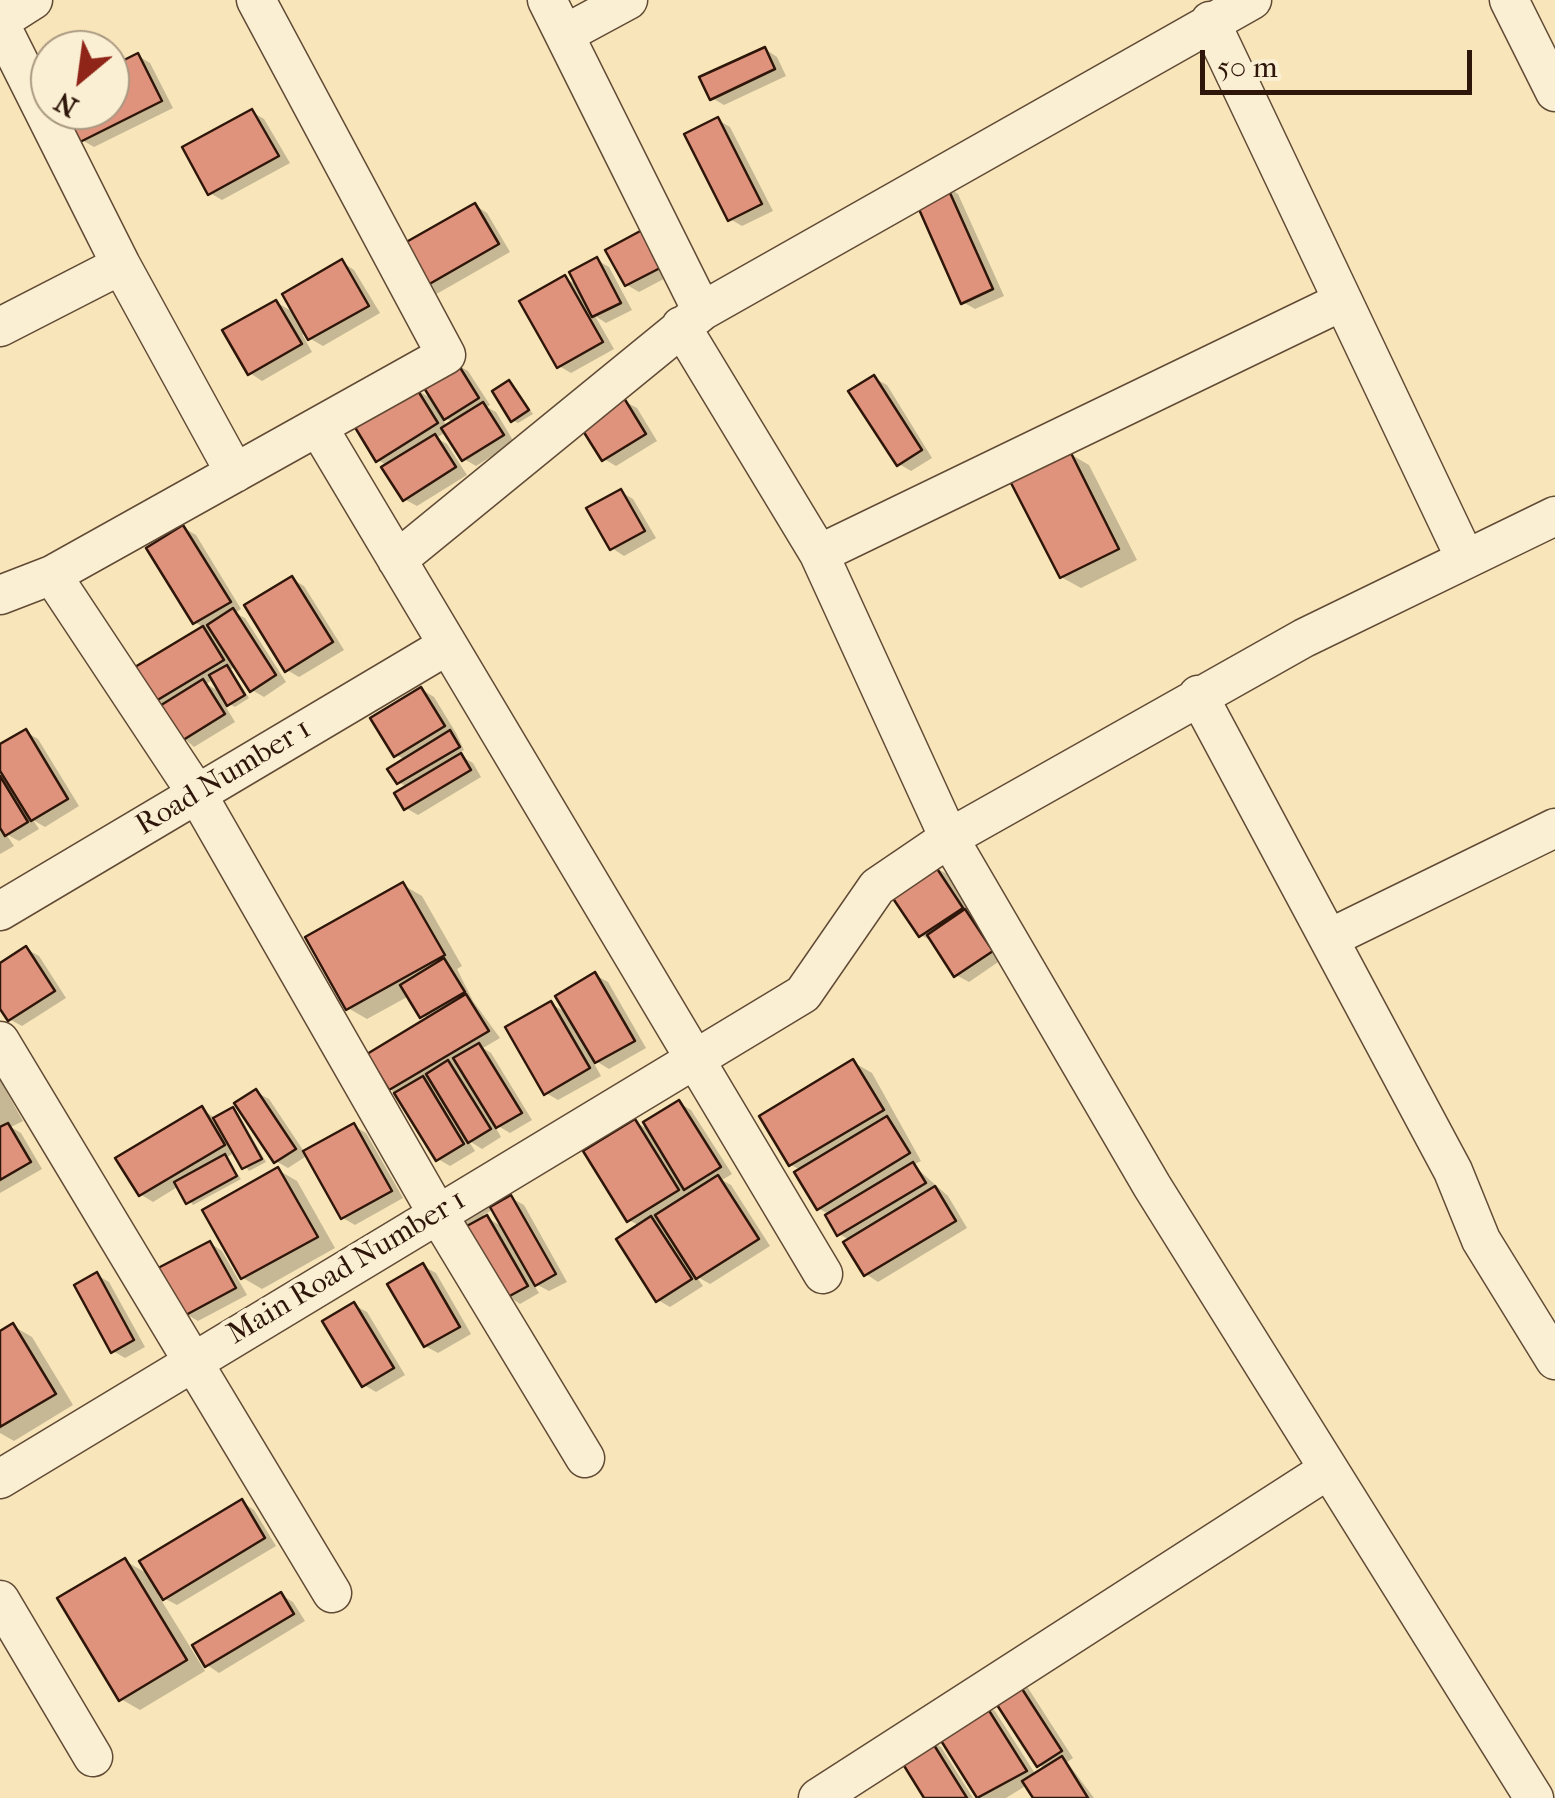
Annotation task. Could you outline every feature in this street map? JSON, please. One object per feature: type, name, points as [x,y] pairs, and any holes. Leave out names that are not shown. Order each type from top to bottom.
[{"type":"street","points":[[33,0],[0,22],[121,266],[235,473]]},
{"type":"street","points":[[0,595],[52,575],[446,355],[256,0]]},
{"type":"street","points":[[547,0],[691,319],[819,554],[950,838],[1152,1186],[1326,1471],[1534,1798]]},
{"type":"street","points":[[565,34],[628,0]]},
{"type":"street","points":[[397,560],[691,319],[1252,0]]},
{"type":"street","points":[[1509,0],[1555,92]]},
{"type":"street","points":[[1210,22],[1465,558]]},
{"type":"street","points":[[0,327],[121,266]]},
{"type":"street","points":[[819,554],[1343,301]]},
{"type":"street","points":[[318,426],[823,1274]]},
{"type":"street","name":"Main Road Number 1","points":[[0,1479],[803,994],[876,887],[950,838],[1198,695],[1555,516]]},
{"type":"street","points":[[52,575],[197,794],[438,1213],[585,1458]]},
{"type":"street","name":"Road Number 1","points":[[0,912],[448,644]]},
{"type":"street","points":[[1198,695],[1453,1172],[1482,1240],[1551,1346]]},
{"type":"street","points":[[1330,938],[1555,828]]},
{"type":"street","points":[[0,1041],[332,1592]]},
{"type":"street","points":[[818,1798],[1326,1471]]},
{"type":"street","points":[[0,1600],[93,1757]]},
{"type":"building","points":[[765,47],[775,69],[710,100],[699,77]]},
{"type":"building","points":[[138,53],[162,101],[130,117],[130,57]]},
{"type":"building","points":[[252,109],[279,156],[208,195],[182,147]]},
{"type":"building","points":[[718,117],[762,204],[728,221],[684,134]]},
{"type":"building","points":[[74,130],[104,130],[80,142]]},
{"type":"building","points":[[946,184],[993,289],[961,304],[914,198]]},
{"type":"building","points":[[475,203],[499,244],[419,290],[394,249]]},
{"type":"building","points":[[644,229],[664,266],[625,286],[605,250]]},
{"type":"building","points":[[597,257],[621,303],[592,317],[569,272]]},
{"type":"building","points":[[342,259],[369,306],[308,340],[282,294]]},
{"type":"building","points":[[565,275],[603,342],[557,368],[519,301]]},
{"type":"building","points":[[276,300],[302,344],[248,375],[222,330]]},
{"type":"building","points":[[456,361],[479,398],[444,420],[421,383]]},
{"type":"building","points":[[874,375],[922,450],[897,466],[848,391]]},
{"type":"building","points":[[509,380],[529,410],[511,422],[492,391]]},
{"type":"building","points":[[415,386],[438,423],[376,462],[353,424]]},
{"type":"building","points":[[624,398],[646,434],[602,461],[580,426]]},
{"type":"building","points":[[483,402],[504,435],[462,461],[441,428]]},
{"type":"building","points":[[435,434],[456,467],[403,501],[381,467]]},
{"type":"building","points":[[1070,451],[1119,549],[1060,578],[1010,481]]},
{"type":"building","points":[[621,489],[645,531],[610,550],[586,508]]},
{"type":"building","points":[[183,525],[231,602],[193,624],[146,548]]},
{"type":"building","points":[[292,576],[333,642],[285,672],[244,605]]},
{"type":"building","points":[[233,608],[276,675],[250,692],[207,625]]},
{"type":"building","points":[[203,626],[224,660],[146,707],[125,673]]},
{"type":"building","points":[[227,665],[245,695],[227,706],[209,675]]},
{"type":"building","points":[[203,679],[225,714],[180,742],[158,707]]},
{"type":"building","points":[[421,687],[445,726],[394,757],[370,718]]},
{"type":"building","points":[[26,729],[68,799],[31,821],[0,771],[0,744]]},
{"type":"building","points":[[450,730],[460,747],[397,784],[387,769]]},
{"type":"building","points":[[461,753],[471,770],[404,810],[394,793]]},
{"type":"building","points":[[0,776],[28,822],[5,836],[0,828]]},
{"type":"building","points":[[934,864],[963,908],[919,937],[890,894]]},
{"type":"building","points":[[403,882],[445,955],[346,1010],[305,937]]},
{"type":"building","points":[[965,909],[993,951],[954,977],[927,935]]},
{"type":"building","points":[[26,946],[55,991],[8,1021],[0,1009],[0,963]]},
{"type":"building","points":[[444,958],[465,992],[420,1018],[400,985]]},
{"type":"building","points":[[595,972],[635,1041],[595,1063],[555,996]]},
{"type":"building","points":[[466,994],[489,1031],[389,1090],[367,1054]]},
{"type":"building","points":[[551,1001],[590,1068],[544,1095],[505,1027]]},
{"type":"building","points":[[479,1043],[522,1113],[496,1128],[453,1058]]},
{"type":"building","points":[[853,1059],[884,1110],[789,1166],[759,1116]]},
{"type":"building","points":[[448,1060],[491,1129],[468,1143],[426,1074]]},
{"type":"building","points":[[423,1076],[464,1144],[436,1161],[394,1093]]},
{"type":"building","points":[[256,1089],[296,1149],[274,1163],[234,1103]]},
{"type":"building","points":[[679,1100],[721,1167],[684,1190],[643,1122]]},
{"type":"building","points":[[202,1106],[225,1145],[139,1196],[115,1158]]},
{"type":"building","points":[[233,1107],[262,1159],[242,1169],[213,1118]]},
{"type":"building","points":[[887,1116],[910,1153],[817,1210],[794,1172]]},
{"type":"building","points":[[635,1119],[679,1190],[627,1222],[583,1151]]},
{"type":"building","points":[[8,1123],[31,1162],[0,1180],[0,1127]]},
{"type":"building","points":[[354,1123],[392,1191],[341,1219],[303,1151]]},
{"type":"building","points":[[225,1154],[237,1176],[186,1204],[174,1182]]},
{"type":"building","points":[[913,1162],[926,1183],[837,1236],[825,1215]]},
{"type":"building","points":[[278,1167],[318,1237],[241,1279],[202,1210]]},
{"type":"building","points":[[718,1175],[759,1239],[696,1279],[655,1215]]},
{"type":"building","points":[[935,1186],[956,1221],[864,1276],[843,1242]]},
{"type":"building","points":[[511,1195],[556,1274],[535,1286],[490,1207]]},
{"type":"building","points":[[487,1215],[528,1286],[506,1298],[465,1227]]},
{"type":"building","points":[[651,1216],[692,1279],[656,1302],[616,1239]]},
{"type":"building","points":[[210,1241],[236,1288],[184,1316],[158,1268]]},
{"type":"building","points":[[423,1263],[460,1327],[424,1347],[387,1284]]},
{"type":"building","points":[[97,1272],[134,1340],[111,1353],[74,1285]]},
{"type":"building","points":[[354,1302],[394,1368],[362,1387],[322,1321]]},
{"type":"building","points":[[13,1323],[56,1394],[0,1427],[0,1331]]},
{"type":"building","points":[[242,1499],[265,1538],[163,1600],[139,1561]]},
{"type":"building","points":[[125,1558],[187,1660],[119,1701],[57,1598]]},
{"type":"building","points":[[281,1592],[294,1614],[205,1667],[192,1645]]},
{"type":"building","points":[[1015,1678],[1062,1751],[1037,1767],[990,1694]]},
{"type":"building","points":[[983,1701],[1027,1771],[977,1798],[935,1731]]},
{"type":"building","points":[[929,1737],[967,1798],[924,1798],[898,1756]]},
{"type":"building","points":[[1062,1756],[1088,1798],[1033,1798],[1022,1781]]}]
